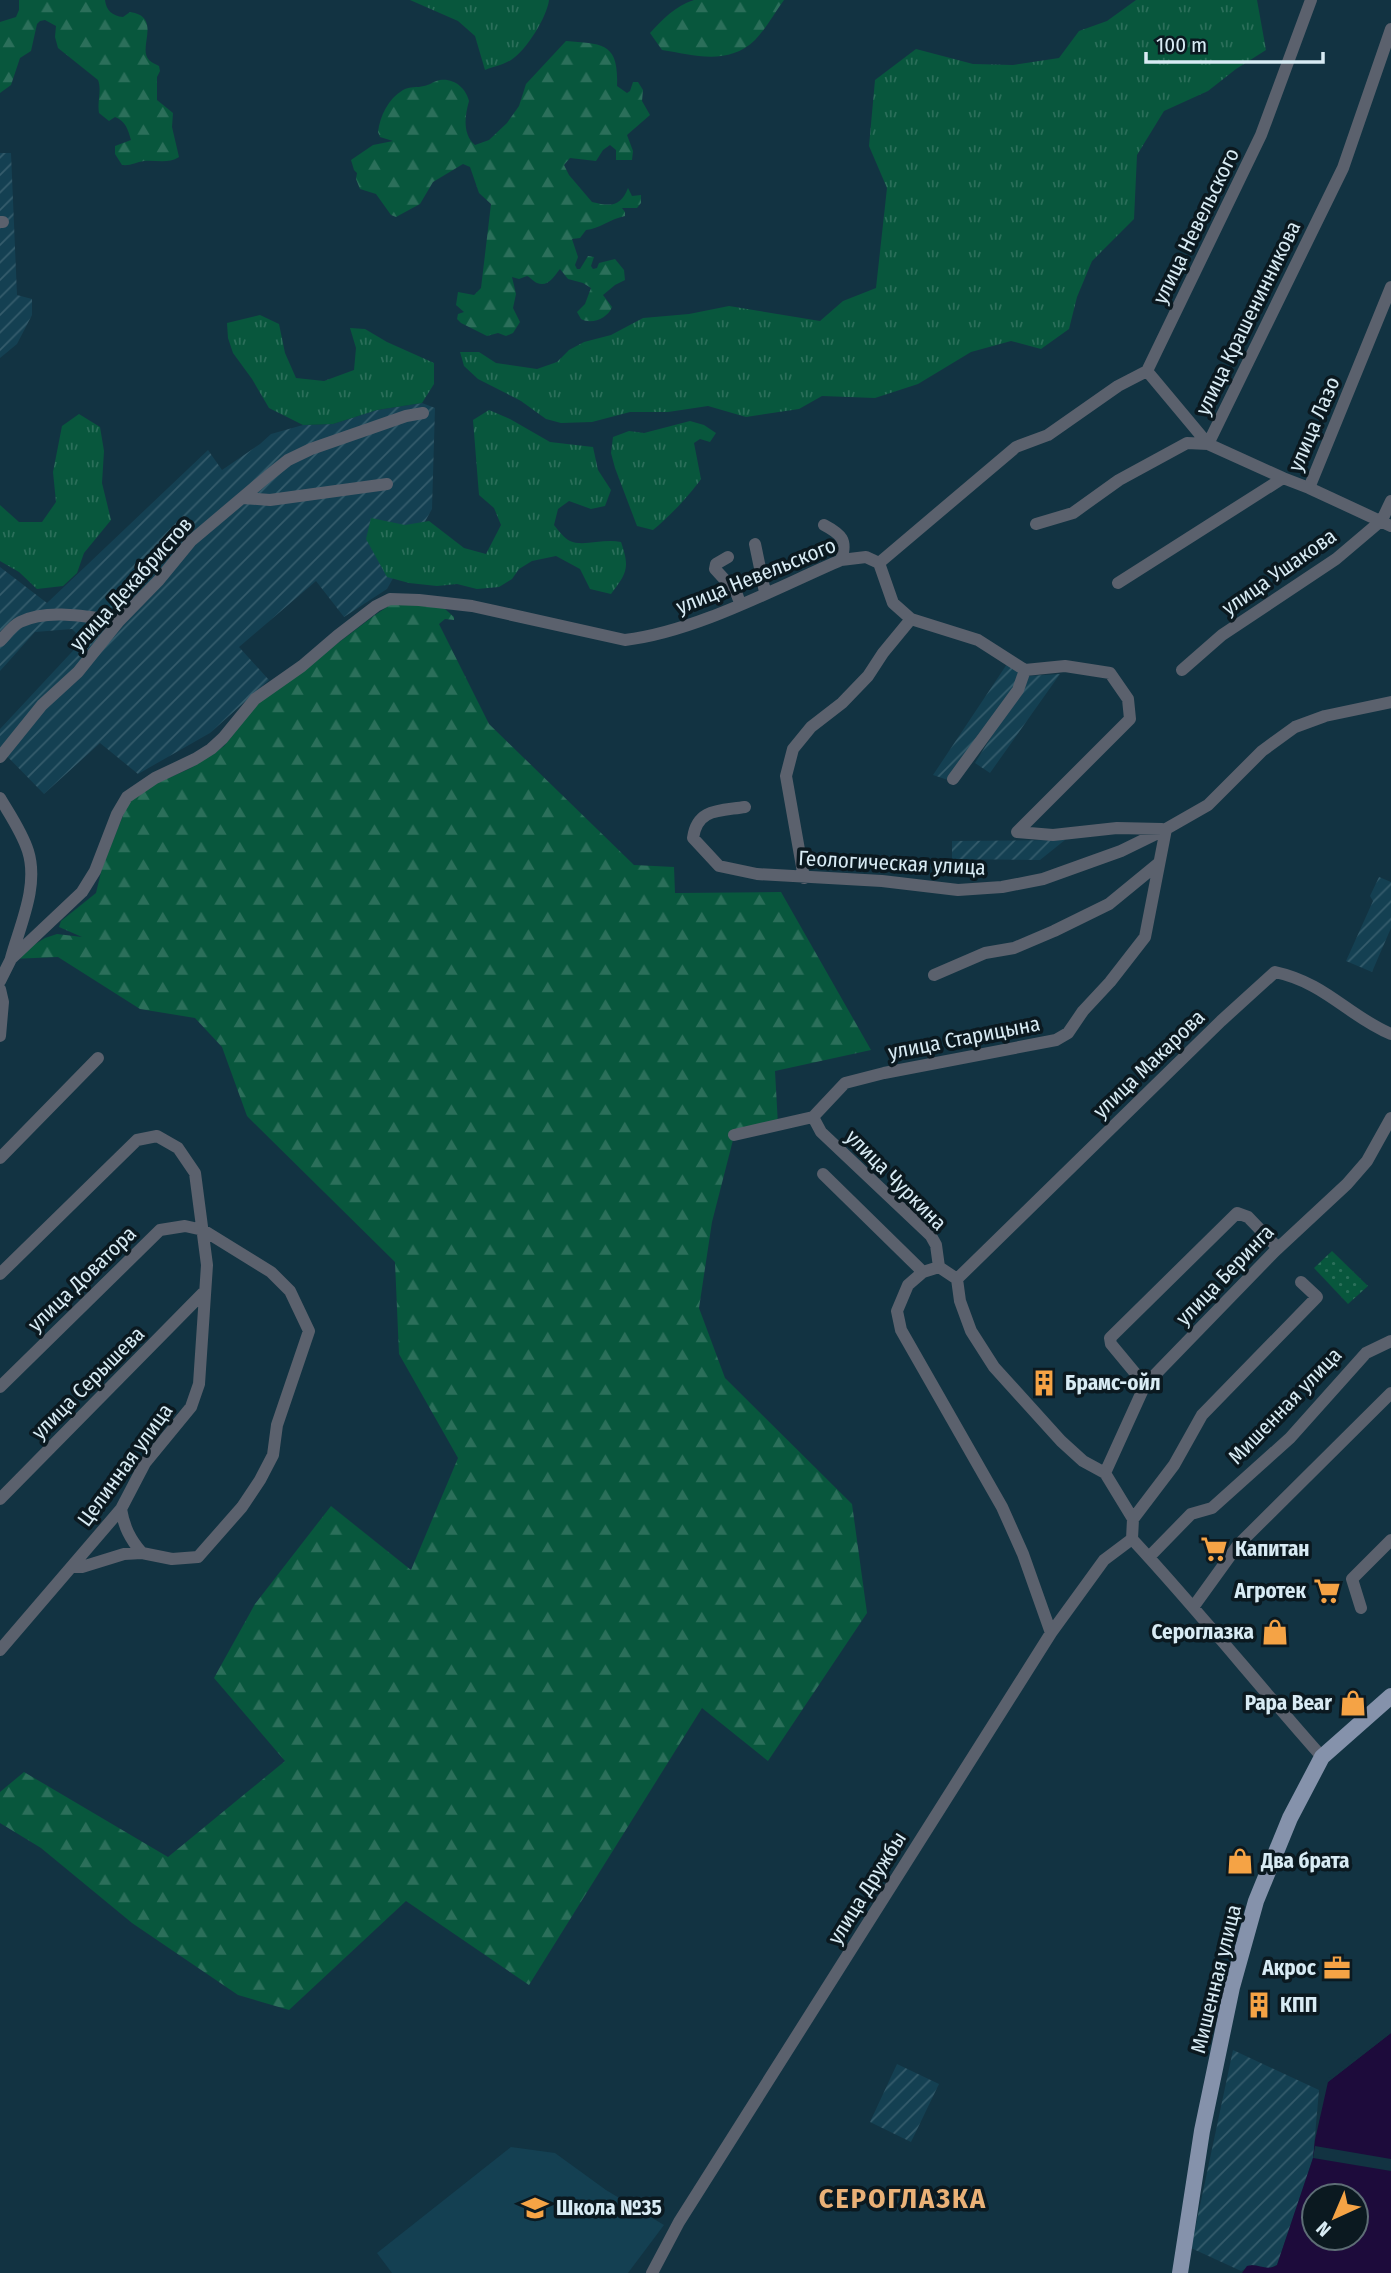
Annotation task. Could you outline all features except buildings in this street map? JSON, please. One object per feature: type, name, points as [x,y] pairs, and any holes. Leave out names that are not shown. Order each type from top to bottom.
[{"type":"main road","name":"Мишенная улица","points":[[1180,2273],[1202,2131],[1243,1944],[1260,1891],[1290,1818],[1322,1757],[1391,1696]]},
{"type":"street","name":"улица Невельского","points":[[1147,371],[1261,135],[1311,0]]},
{"type":"street","name":"улица Крашенинникова","points":[[1036,524],[1073,513],[1119,480],[1187,443],[1208,444],[1342,168],[1391,29]]},
{"type":"street","name":"улица Лазо","points":[[1118,583],[1283,478],[1309,488],[1391,287]]},
{"type":"street","points":[[1166,829],[1117,828],[1052,835],[1017,832],[1130,719],[1128,699],[1110,673],[1065,666],[1025,670],[978,640],[911,620],[893,603],[879,563],[1016,447],[1048,435],[1118,386],[1147,371],[1208,444],[1283,478]]},
{"type":"street","name":"улица Декабристов","points":[[0,757],[42,705],[78,672],[119,621],[159,580],[191,541],[278,467],[302,453],[406,416],[423,413]]},
{"type":"street","points":[[243,498],[270,500],[387,484]]},
{"type":"street","points":[[1309,488],[1387,523]]},
{"type":"street","name":"улица Ушакова","points":[[1182,670],[1222,635],[1387,523],[1391,501]]},
{"type":"street","points":[[824,525],[841,536],[845,548],[841,560]]},
{"type":"street","points":[[755,544],[765,592]]},
{"type":"street","points":[[727,557],[716,564],[715,569],[736,592],[740,603]]},
{"type":"street","name":"улица Невельского","points":[[11,959],[82,892],[95,871],[112,825],[127,797],[155,778],[211,749],[255,699],[302,666],[376,606],[390,599],[472,606],[625,640],[646,637],[692,623],[841,560],[866,557],[879,563]]},
{"type":"street","points":[[0,641],[18,623],[35,617],[58,615],[119,621]]},
{"type":"street","points":[[804,878],[786,776],[793,749],[811,727],[842,703],[869,676],[883,653],[911,620]]},
{"type":"street","points":[[953,779],[1018,690],[1025,670]]},
{"type":"street","name":"Геологическая улица","points":[[745,807],[703,816],[695,825],[694,838],[719,866],[757,874],[882,881],[958,890],[1002,887],[1056,874],[1121,851],[1166,829],[1208,805],[1262,751],[1295,727],[1325,716],[1391,702]]},
{"type":"street","points":[[0,798],[21,834],[31,866],[31,888],[11,959],[0,981]]},
{"type":"street","name":"улица Старицына","points":[[813,1117],[845,1083],[1056,1040],[1068,1033],[1145,937],[1166,829]]},
{"type":"street","points":[[934,975],[985,953],[1014,948],[1065,926],[1109,904],[1159,863]]},
{"type":"street","name":"улица Макарова","points":[[957,1279],[1211,1030],[1275,972],[1322,989],[1391,1034]]},
{"type":"street","points":[[0,989],[3,1002],[0,1036]]},
{"type":"street","points":[[0,1158],[98,1058]]},
{"type":"street","points":[[734,1135],[813,1117]]},
{"type":"street","name":"улица Чуркина","points":[[813,1117],[821,1132],[931,1236],[936,1245],[939,1268]]},
{"type":"street","name":"улица Беринга","points":[[1105,1472],[1145,1385],[1278,1248],[1347,1184],[1367,1161],[1391,1118]]},
{"type":"street","name":"Целинная улица","points":[[0,1274],[137,1140],[156,1136],[178,1148],[195,1173],[206,1265],[199,1384],[191,1407],[145,1463],[121,1509],[0,1650]]},
{"type":"street","points":[[823,1174],[923,1272]]},
{"type":"street","points":[[1145,1385],[1111,1344],[1110,1338],[1237,1213],[1248,1217],[1278,1248]]},
{"type":"street","name":"улица Доватора","points":[[0,1387],[160,1230],[185,1226],[203,1230]]},
{"type":"street","points":[[72,1567],[82,1567],[124,1554],[142,1553],[172,1559],[198,1557],[242,1507],[273,1455],[277,1425],[309,1331],[290,1291],[271,1272],[203,1230]]},
{"type":"street","points":[[1051,1633],[1023,1554],[1002,1507],[901,1330],[897,1311],[908,1285],[923,1272],[939,1268],[957,1279],[960,1301],[971,1331],[995,1367],[1061,1441],[1083,1461],[1105,1472],[1133,1519],[1132,1539],[1194,1606],[1322,1757]]},
{"type":"street","points":[[1133,1519],[1174,1465],[1202,1415],[1317,1297],[1301,1282]]},
{"type":"street","name":"улица Серышева","points":[[0,1499],[203,1293]]},
{"type":"street","name":"Мишенная улица","points":[[1149,1557],[1191,1514],[1212,1508],[1290,1438],[1366,1353],[1391,1341]]},
{"type":"street","points":[[1194,1606],[1238,1545],[1391,1393]]},
{"type":"street","points":[[121,1509],[123,1524],[130,1539],[142,1553]]},
{"type":"street","name":"улица Дружбы","points":[[652,2273],[686,2210],[1051,1633],[1104,1560],[1132,1539]]},
{"type":"street","points":[[1361,1608],[1352,1579],[1391,1540]]},
{"type":"shaded area","points":[[0,153],[11,153],[17,295],[32,299],[32,315],[17,344],[0,358]]},
{"type":"shaded area","points":[[422,403],[435,408],[432,509],[387,589],[344,617],[316,581],[239,647],[269,680],[210,733],[138,774],[100,743],[44,794],[0,749],[0,729],[83,640],[72,629],[35,632],[0,671],[0,567],[47,603],[208,450],[222,470],[271,434],[303,425],[333,424],[377,410]]},
{"type":"shaded area","points":[[1007,664],[1021,672],[1015,689],[948,780],[933,775]]},
{"type":"shaded area","points":[[1060,674],[990,773],[975,763],[1029,676]]},
{"type":"shaded area","points":[[1065,840],[1040,860],[952,859],[952,841]]},
{"type":"shaded area","points":[[1379,877],[1391,882],[1391,928],[1372,972],[1346,961],[1373,901],[1370,896]]},
{"type":"shaded area","points":[[1391,2033],[1391,2273],[1242,2273],[1247,2266],[1270,2268],[1277,2265],[1300,2197],[1300,2252],[1370,2252],[1370,2182],[1305,2182],[1313,2158],[1328,2082]]},
{"type":"shaded area","points":[[1233,2050],[1319,2090],[1313,2158],[1305,2182],[1300,2182],[1300,2197],[1277,2265],[1268,2269],[1252,2265],[1241,2271],[1191,2248]]},
{"type":"shaded area","points":[[897,2064],[939,2084],[911,2142],[870,2122]]},
{"type":"shaded area","name":"Школа №35","points":[[511,2147],[555,2153],[606,2190],[664,2225],[628,2273],[392,2273],[377,2253]]},
{"type":"green space","points":[[19,0],[105,0],[108,10],[113,14],[123,17],[130,12],[140,15],[147,26],[146,55],[159,66],[160,71],[157,77],[157,100],[173,113],[172,127],[179,157],[167,161],[122,165],[115,154],[115,146],[131,140],[126,126],[115,117],[109,121],[99,113],[98,80],[58,48],[56,26],[45,20],[37,24],[31,51],[20,58],[11,85],[0,93],[0,22],[16,17]]},
{"type":"green space","points":[[410,0],[549,0],[540,24],[517,56],[485,70],[475,36],[458,21]]},
{"type":"green space","points":[[694,0],[784,0],[755,40],[734,53],[710,57],[662,50],[650,33],[675,9]]},
{"type":"green space","points":[[1136,0],[1257,0],[1266,50],[1208,91],[1164,111],[1137,155],[1134,219],[1092,261],[1077,297],[1069,329],[1041,349],[1011,341],[971,352],[918,384],[875,398],[822,396],[799,409],[746,417],[708,406],[668,412],[630,412],[592,422],[561,423],[546,419],[521,401],[478,379],[464,366],[460,352],[479,352],[496,363],[537,369],[557,362],[569,350],[584,342],[611,335],[643,318],[689,314],[729,306],[820,321],[843,301],[876,288],[887,188],[869,146],[875,80],[916,49],[973,64],[1013,65],[1059,58],[1079,31],[1107,21]]},
{"type":"green space","points":[[566,41],[606,48],[615,61],[617,86],[627,93],[633,82],[638,82],[643,90],[642,101],[650,115],[627,135],[633,151],[632,160],[616,160],[616,150],[610,145],[596,161],[570,158],[564,165],[592,202],[615,204],[628,188],[632,196],[641,195],[641,203],[637,208],[622,208],[625,216],[586,230],[580,238],[572,239],[578,257],[575,265],[577,269],[580,269],[588,256],[594,257],[591,266],[593,269],[597,268],[599,263],[615,259],[624,270],[625,280],[603,295],[612,307],[610,311],[599,319],[585,321],[577,312],[585,304],[591,288],[568,279],[560,269],[545,284],[537,283],[527,276],[519,279],[512,277],[516,294],[513,308],[520,322],[513,333],[506,336],[498,333],[487,336],[457,319],[458,314],[464,312],[456,305],[458,292],[474,295],[481,288],[491,204],[479,193],[470,167],[463,164],[433,182],[420,204],[396,217],[391,215],[376,194],[360,189],[351,160],[373,145],[393,141],[380,137],[378,132],[386,108],[393,98],[406,89],[440,80],[455,82],[467,96],[469,101],[466,124],[471,141],[475,145],[489,140],[507,123],[519,106],[526,84]]},
{"type":"green space","points":[[260,315],[279,324],[285,353],[296,378],[324,381],[354,370],[356,348],[350,328],[365,329],[434,363],[434,384],[422,403],[377,410],[333,424],[303,425],[269,408],[233,353],[227,323]]},
{"type":"green space","points":[[489,410],[550,442],[593,447],[598,470],[611,490],[605,506],[591,509],[569,501],[558,509],[554,525],[575,543],[621,542],[625,570],[611,594],[590,589],[580,569],[556,556],[532,561],[499,587],[477,589],[457,584],[437,586],[387,577],[366,539],[371,518],[405,525],[429,521],[464,548],[486,554],[501,525],[494,508],[479,495],[473,420]]},
{"type":"green space","points":[[79,414],[100,427],[104,451],[102,483],[111,520],[84,553],[77,573],[63,586],[37,589],[19,572],[0,561],[0,505],[19,522],[42,522],[56,502],[53,472],[62,426]]},
{"type":"green space","points":[[690,421],[704,425],[716,433],[710,442],[700,439],[694,443],[701,479],[653,530],[637,526],[615,468],[611,453],[613,437],[629,431],[644,433]]},
{"type":"green space","points":[[404,600],[445,609],[454,617],[454,620],[445,619],[439,624],[489,724],[634,865],[674,867],[675,893],[781,892],[871,1050],[775,1071],[778,1125],[734,1136],[712,1222],[699,1308],[725,1378],[852,1504],[867,1613],[768,1761],[702,1708],[529,1985],[406,1901],[289,2010],[238,1995],[132,1923],[41,1848],[0,1823],[0,1792],[24,1772],[168,1857],[285,1761],[214,1678],[255,1604],[331,1506],[411,1570],[458,1458],[399,1354],[395,1262],[247,1116],[222,1047],[195,1018],[140,1009],[58,957],[11,959],[45,938],[57,934],[82,937],[59,927],[61,921],[96,893],[102,868],[128,803],[150,786],[189,769],[224,746],[256,705],[375,615]]},
{"type":"green space","points":[[1332,1251],[1368,1286],[1348,1304],[1314,1268]]},
{"type":"pier","points":[[1391,2030],[1391,2033],[1328,2082],[1325,2081]]},
{"type":"pier","points":[[1315,2146],[1391,2159],[1391,2171],[1313,2158]]},
{"type":"place","name":"Брамс-ойл","points":[[1044,1383]]},
{"type":"place","name":"Капитан","points":[[1214,1549]]},
{"type":"place","name":"Агротек","points":[[1327,1591]]},
{"type":"place","name":"Сероглазка","points":[[1275,1632]]},
{"type":"place","name":"Papa Bear","points":[[1353,1703]]},
{"type":"place","name":"Два брата","points":[[1240,1861]]},
{"type":"place","name":"Акрос","points":[[1337,1968]]},
{"type":"place","name":"КПП","points":[[1259,2005]]},
{"type":"place","name":"Школа №35","points":[[535,2208]]},
{"type":"district","name":"СЕРОГЛАЗКА","points":[[903,2198]]}]
